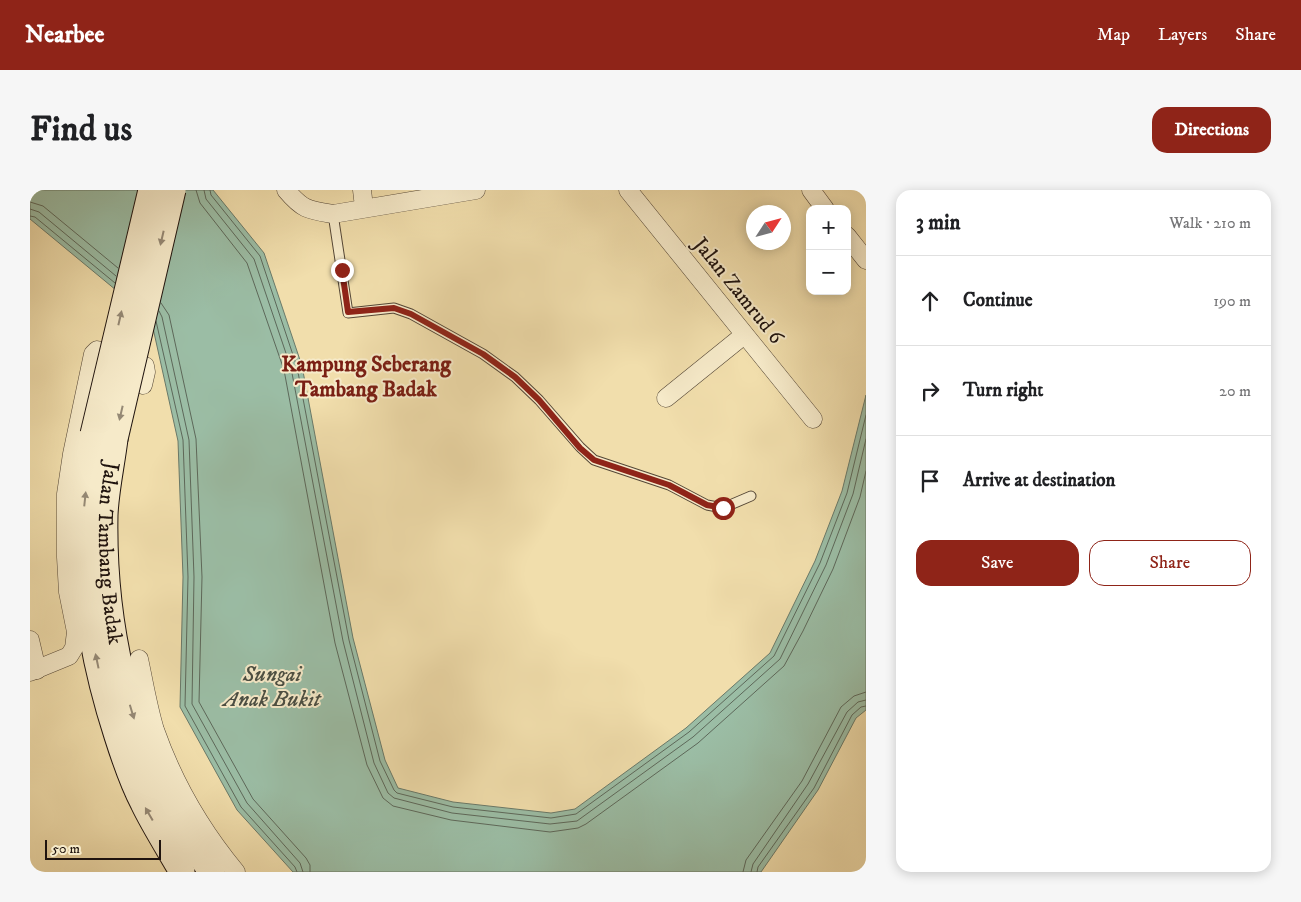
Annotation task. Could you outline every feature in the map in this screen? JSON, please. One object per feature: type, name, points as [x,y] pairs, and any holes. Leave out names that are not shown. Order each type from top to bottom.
[{"type":"main road","name":"Jalan Tambang Badak","points":[[151,190],[104,436],[108,600],[128,699],[142,745],[162,791],[201,858],[212,872]]},
{"type":"main road","name":"Jalan Tambang Badak","points":[[173,190],[84,506],[84,552],[86,598],[96,658],[107,705],[123,754],[142,802],[182,872]]},
{"type":"street","points":[[286,190],[297,203],[310,211],[333,214],[476,190]]},
{"type":"street","points":[[362,190],[364,208]]},
{"type":"street","name":"Jalan Zamrud 6","points":[[628,190],[814,419]]},
{"type":"street","points":[[811,190],[822,205]]},
{"type":"street","points":[[851,241],[866,260]]},
{"type":"street","points":[[666,398],[744,335]]},
{"type":"street","points":[[30,640],[33,671],[69,656],[74,648],[76,632],[68,592],[66,557],[66,494],[72,454],[93,354],[98,350],[145,366],[146,372],[143,385]]},
{"type":"street","points":[[139,659],[155,728],[172,773],[201,823],[236,872]]},
{"type":"lane","points":[[333,214],[348,312],[394,308],[411,314],[483,354],[515,377],[545,406],[580,448],[594,460],[669,485],[707,505],[723,508],[751,496]]},
{"type":"water","name":"Sungai Anak Bukit","points":[[30,190],[213,190],[264,253],[302,366],[353,638],[385,760],[398,788],[453,802],[551,813],[575,809],[686,728],[770,653],[815,561],[842,491],[866,395],[866,710],[856,718],[818,790],[761,872],[293,872],[237,810],[180,707],[183,577],[178,441],[151,319],[30,219]]},
{"type":"district","name":"Kampung Seberang Tambang Badak","points":[[366,376]]},
{"type":"route","points":[[342,270],[348,312],[394,308],[411,314],[483,354],[515,377],[539,400],[580,448],[594,460],[669,485],[707,505],[723,508]]}]
